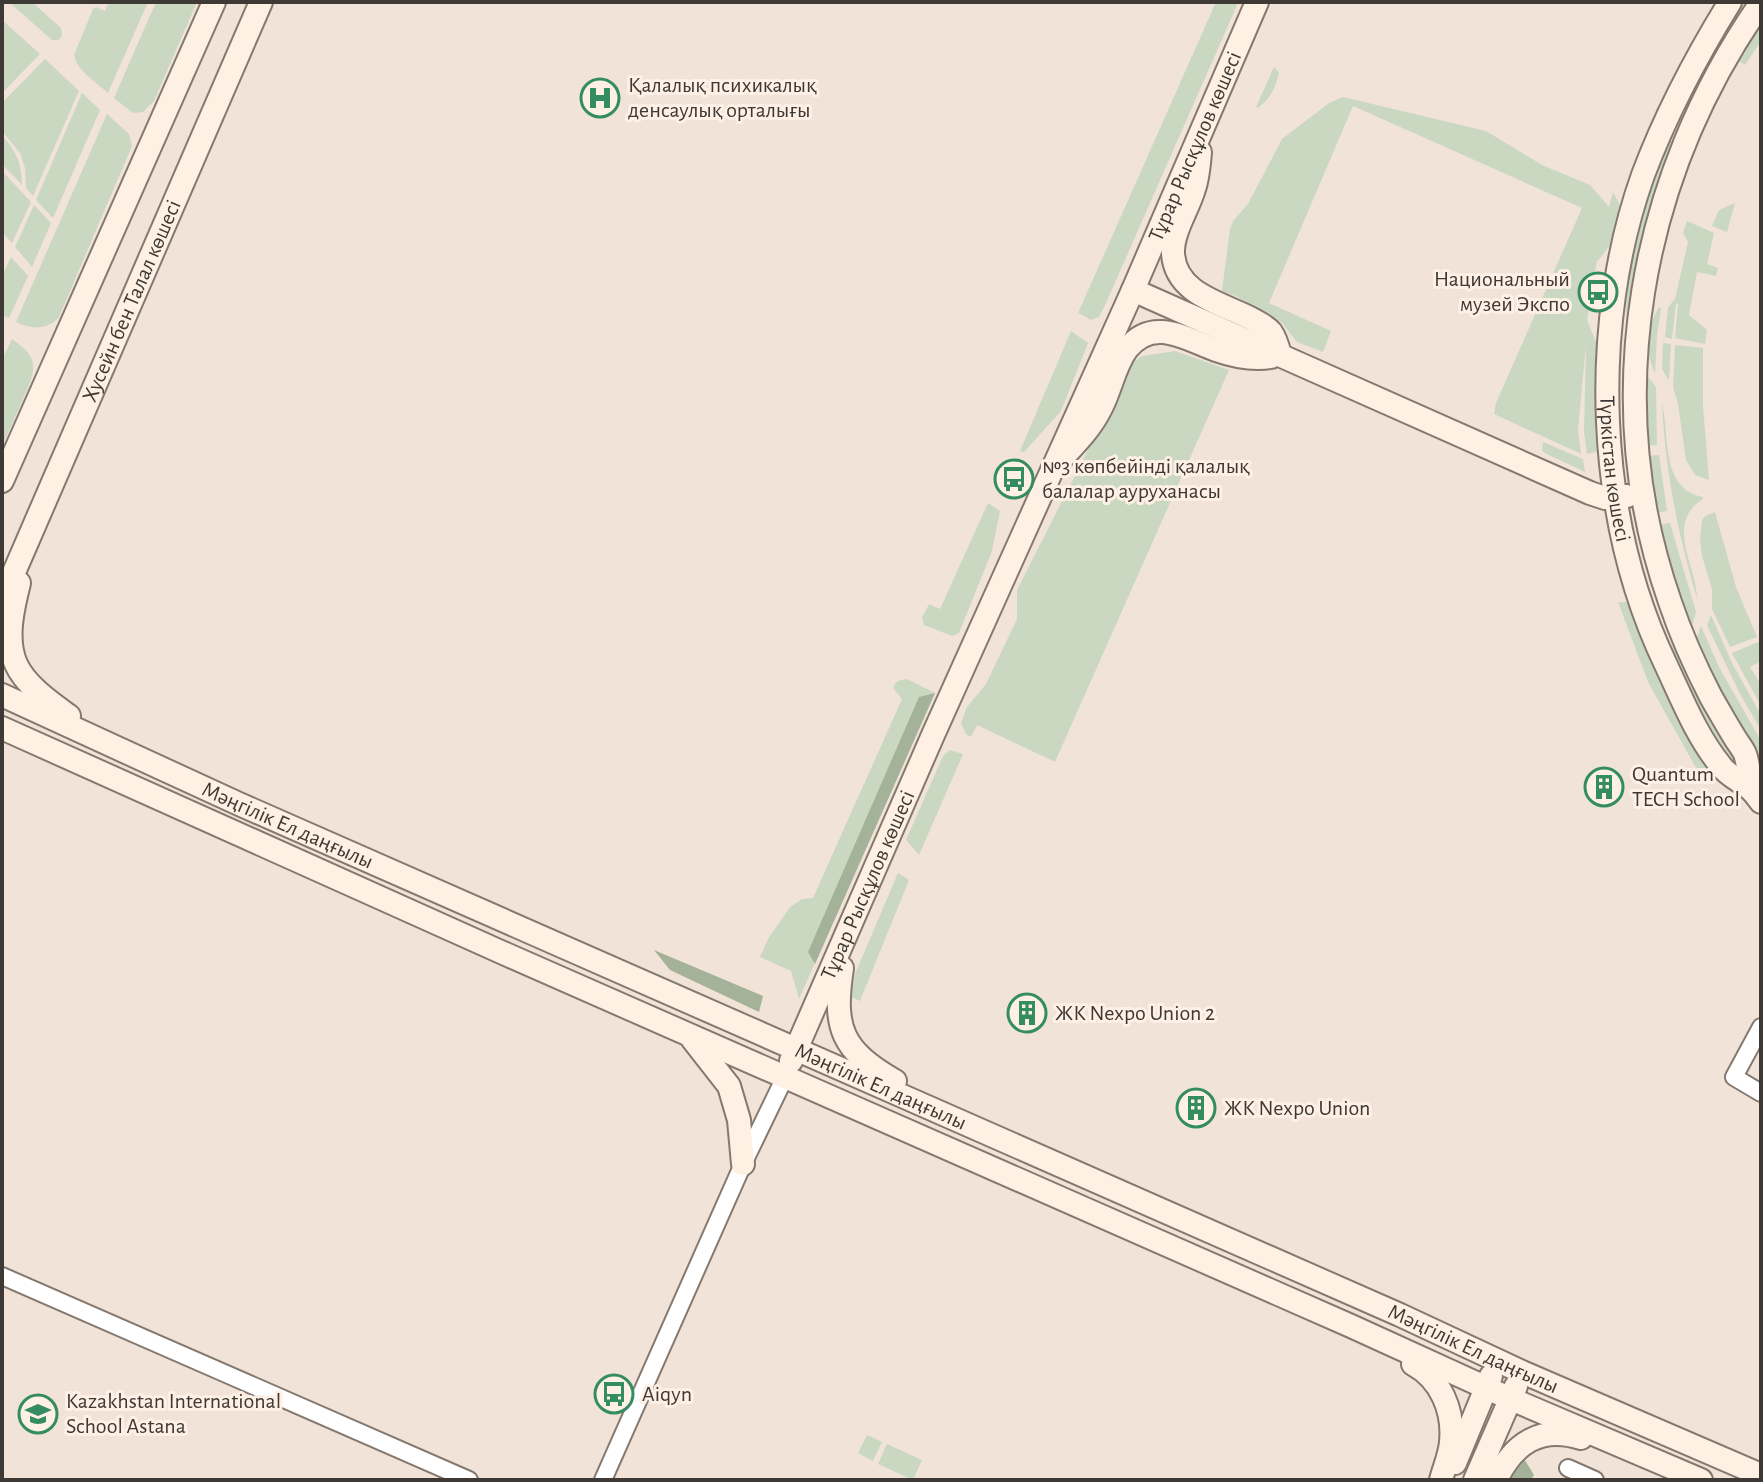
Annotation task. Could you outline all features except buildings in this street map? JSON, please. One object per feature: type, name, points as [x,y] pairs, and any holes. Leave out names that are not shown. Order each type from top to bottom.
[{"type":"street","name":"Хусейн бен Талал көшесі","points":[[2,481],[214,2]]},
{"type":"street","name":"Хусейн бен Талал көшесі","points":[[2,600],[261,2]]},
{"type":"street","name":"Тұрар Рысқұлов көшесі","points":[[1133,290],[1138,263],[1248,2]]},
{"type":"street","name":"Тұрар Рысқұлов көшесі","points":[[603,1480],[743,1164],[810,1022],[1257,2]]},
{"type":"street","name":"Түркістан көшесі","points":[[1730,2],[1684,80],[1636,198],[1626,235],[1612,319],[1608,420],[1615,498],[1621,527],[1636,588],[1657,647],[1702,737],[1722,769],[1756,796]]},
{"type":"street","name":"Түркістан көшесі","points":[[1756,796],[1745,754],[1710,695],[1678,626],[1659,568],[1642,493],[1634,409],[1639,321],[1652,241],[1665,193],[1686,138],[1715,78],[1761,3]]},
{"type":"street","points":[[1201,131],[1195,187],[1175,239],[1176,269],[1182,281],[1198,293],[1269,330],[1280,355]]},
{"type":"street","points":[[1133,290],[1590,493],[1605,498],[1642,493]]},
{"type":"street","points":[[1052,469],[1089,429],[1124,354],[1146,333],[1171,333],[1233,354],[1265,358],[1280,355]]},
{"type":"street","points":[[33,527],[11,625],[16,664],[33,686],[54,705],[117,747]]},
{"type":"street","name":"Мәңгілік Ел даңғылы","points":[[2,695],[239,804],[1761,1475]]},
{"type":"street","name":"Мәңгілік Ел даңғылы","points":[[2,728],[690,1036],[1701,1480]]},
{"type":"street","points":[[847,933],[837,998],[838,1019],[855,1052],[876,1070],[997,1138]]},
{"type":"street","points":[[1761,1027],[1734,1077],[1761,1093]]},
{"type":"street","points":[[690,1036],[729,1086],[739,1120],[743,1164]]},
{"type":"street","points":[[2,1276],[469,1480]]},
{"type":"street","points":[[1351,1326],[1380,1347],[1422,1369],[1435,1382],[1445,1399],[1451,1419],[1451,1444],[1441,1480]]},
{"type":"street","points":[[1448,1480],[1498,1361]]},
{"type":"street","points":[[1475,1480],[1522,1372]]},
{"type":"street","points":[[1496,1480],[1517,1448],[1545,1434],[1577,1436],[1609,1448],[1643,1454],[1669,1480]]},
{"type":"street","points":[[1568,1468],[1595,1480]]},
{"type":"green space","points":[[9,2],[32,2],[61,28],[62,36],[52,40]]},
{"type":"green space","points":[[109,2],[148,2],[108,93],[83,71],[74,55],[93,9],[96,7],[105,11]]},
{"type":"green space","points":[[156,2],[197,2],[154,101],[143,112],[133,113],[114,98]]},
{"type":"green space","points":[[1216,2],[1238,3],[1106,303],[1099,317],[1091,320],[1078,313]]},
{"type":"green space","points":[[1740,2],[1751,2],[1694,104],[1684,99]]},
{"type":"green space","points":[[2,20],[40,54],[2,93]]},
{"type":"green space","points":[[1761,22],[1761,41],[1745,65],[1736,59]]},
{"type":"green space","points":[[45,59],[79,91],[33,196],[26,188],[20,153],[2,131],[2,103]]},
{"type":"green space","points":[[1274,67],[1279,73],[1276,83],[1258,108],[1256,107]]},
{"type":"green space","points":[[82,93],[100,110],[53,218],[36,200]]},
{"type":"green space","points":[[1343,97],[1486,131],[1542,165],[1590,185],[1609,207],[1613,192],[1620,205],[1614,240],[1597,260],[1587,320],[1598,347],[1600,451],[1587,454],[1584,433],[1586,344],[1578,430],[1581,454],[1494,414],[1496,403],[1582,208],[1353,106],[1269,303],[1331,331],[1323,352],[1297,342],[1282,323],[1222,291],[1233,221],[1248,204],[1282,139],[1329,103]]},
{"type":"green space","points":[[107,114],[129,134],[132,146],[59,317],[49,325],[39,327],[16,322]]},
{"type":"green space","points":[[2,135],[17,158],[22,185],[2,164]]},
{"type":"green space","points":[[1666,139],[1676,143],[1638,275],[1627,341],[1626,278],[1639,221]]},
{"type":"green space","points":[[2,171],[31,202],[12,243],[2,232]]},
{"type":"green space","points":[[1735,203],[1727,232],[1712,226],[1719,210]]},
{"type":"green space","points":[[34,205],[51,223],[32,267],[15,247]]},
{"type":"green space","points":[[1687,221],[1714,233],[1707,264],[1718,268],[1716,276],[1697,272],[1689,315],[1707,330],[1705,344],[1675,338],[1678,303],[1672,339],[1665,337],[1668,307],[1675,299],[1688,242],[1683,233]]},
{"type":"green space","points":[[11,257],[28,276],[9,318],[2,315],[2,276]]},
{"type":"green space","points":[[1661,308],[1655,373],[1648,340]]},
{"type":"green space","points":[[1071,331],[1088,343],[1061,411],[1024,452],[1020,451]]},
{"type":"green space","points":[[12,339],[31,357],[33,368],[30,383],[2,447],[2,360]]},
{"type":"green space","points":[[1663,343],[1671,344],[1669,381],[1662,369]]},
{"type":"green space","points":[[1675,345],[1703,348],[1703,406],[1709,480],[1695,475],[1686,460],[1673,387]]},
{"type":"green space","points":[[1175,351],[1229,370],[1055,762],[977,725],[971,737],[961,723],[967,707],[986,684],[1017,619],[1017,590],[1132,363],[1142,356]]},
{"type":"green space","points":[[1645,373],[1656,387],[1657,445],[1647,446]]},
{"type":"green space","points":[[1662,403],[1673,472],[1689,492],[1703,497],[1692,509],[1684,533],[1697,599],[1674,502]]},
{"type":"green space","points":[[1543,442],[1583,459],[1585,472],[1545,453],[1542,450]]},
{"type":"green space","points":[[1659,455],[1667,511],[1656,513],[1647,456]]},
{"type":"green space","points":[[988,503],[1000,511],[992,551],[959,633],[952,636],[924,625],[922,618],[929,604],[940,609]]},
{"type":"green space","points":[[1715,512],[1736,587],[1757,637],[1730,647],[1712,609],[1712,589],[1700,539],[1702,520]]},
{"type":"green space","points":[[1670,523],[1696,612],[1691,630],[1659,525]]},
{"type":"green space","points":[[1618,602],[1628,602],[1668,699],[1709,769],[1700,775],[1648,682]]},
{"type":"green space","points":[[1711,615],[1732,663],[1761,715],[1761,730],[1707,625]]},
{"type":"green space","points":[[1701,626],[1719,667],[1761,741],[1761,758],[1699,649],[1697,637]]},
{"type":"green space","points":[[1662,627],[1737,761],[1730,765],[1707,729],[1680,676]]},
{"type":"green space","points":[[1758,642],[1761,661],[1750,667],[1761,685],[1761,706],[1732,653]]},
{"type":"green space","points":[[907,679],[935,693],[799,999],[791,971],[760,957],[768,939],[790,907],[802,899],[813,898],[902,699],[893,688],[898,681]]},
{"type":"green space","points":[[935,693],[815,964],[808,952],[919,697]]},
{"type":"green space","points":[[950,750],[963,754],[919,855],[906,840],[943,756]]},
{"type":"green space","points":[[898,873],[909,880],[860,1001],[851,997],[855,974]]},
{"type":"green space","points":[[654,950],[763,996],[759,1012],[670,970]]},
{"type":"green space","points":[[867,1435],[882,1442],[873,1461],[858,1453]]},
{"type":"green space","points":[[887,1444],[922,1460],[913,1480],[878,1464]]},
{"type":"green space","points":[[1521,1454],[1534,1475],[1531,1480],[1504,1480]]},
{"type":"place","name":"Қалалық психикалық денсаулық орталығы","points":[[600,98]]},
{"type":"place","name":"Национальный музей Экспо","points":[[1598,292]]},
{"type":"place","name":"№3 көпбейінді қалалық балалар ауруханасы","points":[[1014,479]]},
{"type":"place","name":"Quantum TECH School","points":[[1604,787]]},
{"type":"place","name":"ЖК Nexpo Union 2","points":[[1027,1013]]},
{"type":"place","name":"ЖК Nexpo Union","points":[[1196,1108]]},
{"type":"place","name":"Aiqyn","points":[[614,1394]]},
{"type":"place","name":"Kazakhstan International School Astana","points":[[38,1414]]}]
